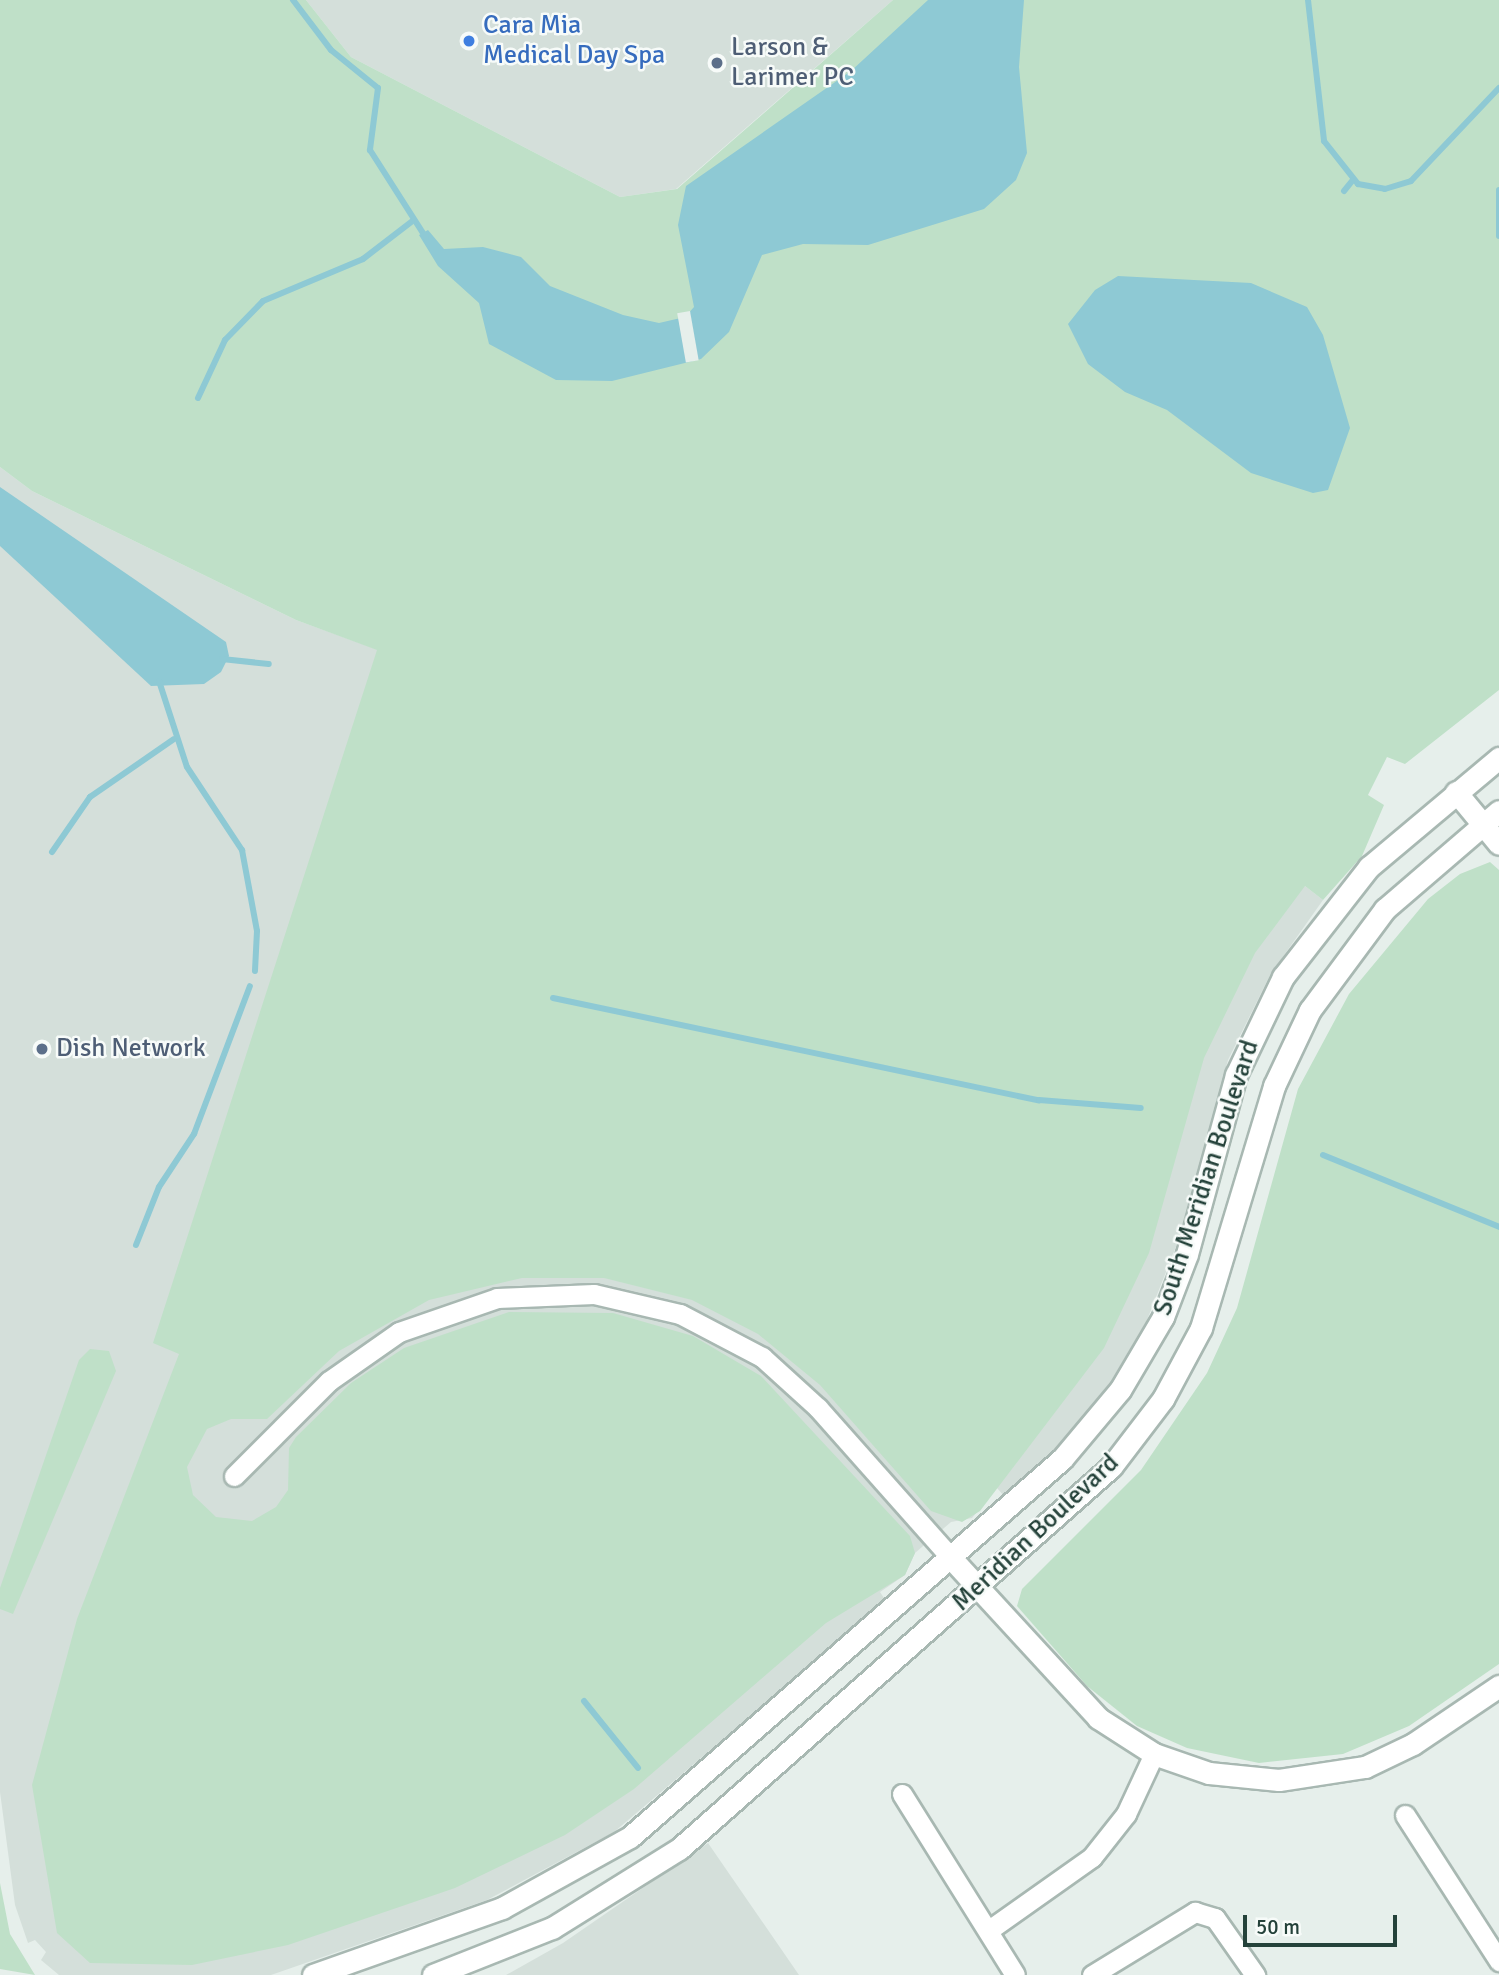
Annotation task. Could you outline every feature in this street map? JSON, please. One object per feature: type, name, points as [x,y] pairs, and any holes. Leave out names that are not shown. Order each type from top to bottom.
[{"type":"main road","points":[[1499,758],[1456,792],[1491,818],[1499,844]]},
{"type":"main road","name":"South Meridian Boulevard","points":[[952,1559],[1057,1464],[1128,1378],[1178,1281],[1232,1085],[1269,1001],[1348,889],[1456,792]]},
{"type":"main road","name":"Meridian Boulevard","points":[[433,1975],[544,1932],[653,1868],[978,1589],[1097,1481],[1156,1409],[1210,1306],[1267,1107],[1300,1029],[1385,909],[1491,818]]},
{"type":"main road","points":[[952,1559],[1084,1706],[1154,1754],[1232,1777],[1330,1775],[1394,1754],[1499,1686]]},
{"type":"main road","name":"Meridian Boulevard","points":[[313,1975],[502,1908],[614,1847],[668,1808],[952,1559]]},
{"type":"street","points":[[234,1476],[329,1381],[399,1332],[496,1297],[594,1294],[680,1314],[762,1357],[818,1408],[952,1559]]},
{"type":"street","points":[[989,1930],[1092,1857],[1126,1814],[1154,1754]]},
{"type":"street","points":[[902,1794],[1015,1975]]},
{"type":"street","points":[[1405,1815],[1499,1961]]},
{"type":"street","points":[[1092,1975],[1195,1912],[1215,1918],[1255,1975]]},
{"type":"shaded area","points":[[306,0],[893,0],[676,189],[620,197],[351,57]]},
{"type":"shaded area","points":[[0,467],[32,491],[296,620],[489,690],[1305,886],[1323,900],[1270,975],[1228,1060],[1177,1244],[1147,1320],[1111,1381],[1061,1443],[1004,1496],[997,1488],[972,1518],[951,1522],[915,1553],[905,1575],[880,1592],[886,1601],[614,1832],[487,1900],[271,1975],[59,1975],[41,1960],[46,1952],[35,1940],[28,1943],[15,1905],[0,1792]]},
{"type":"shaded area","points":[[708,1843],[799,1975],[506,1975],[563,1943]]},
{"type":"green space","points":[[0,0],[306,0],[351,57],[620,197],[677,189],[893,0],[1499,0],[1499,690],[1405,764],[1387,757],[1368,795],[1384,805],[1362,856],[1323,900],[1305,886],[1255,953],[1204,1058],[1149,1253],[1104,1348],[980,1511],[962,1522],[931,1511],[820,1385],[758,1334],[692,1300],[604,1278],[522,1278],[429,1300],[339,1351],[267,1419],[231,1419],[207,1429],[187,1467],[193,1495],[216,1517],[252,1521],[276,1507],[288,1490],[289,1448],[296,1437],[351,1383],[404,1348],[509,1312],[613,1313],[693,1336],[761,1376],[910,1536],[915,1553],[905,1575],[826,1623],[634,1789],[565,1835],[455,1888],[288,1945],[192,1965],[90,1963],[57,1933],[32,1785],[77,1619],[179,1354],[153,1343],[377,650],[296,620],[32,491],[0,467]]},
{"type":"green space","points":[[1490,862],[1499,870],[1499,1664],[1409,1726],[1343,1754],[1259,1763],[1187,1748],[1137,1726],[1087,1686],[1017,1606],[1022,1589],[1141,1470],[1207,1373],[1237,1308],[1298,1089],[1349,994],[1428,899],[1460,874]]},
{"type":"green space","points":[[90,1349],[109,1351],[116,1371],[13,1614],[0,1609],[0,1588],[79,1360]]},
{"type":"green space","points":[[0,1883],[10,1934],[35,1975],[0,1969]]},
{"type":"water","points":[[928,0],[1024,0],[1019,67],[1027,153],[1016,180],[984,209],[868,245],[803,244],[762,255],[729,332],[701,359],[612,381],[556,380],[489,344],[479,303],[438,266],[419,235],[428,230],[444,249],[483,247],[521,257],[550,286],[623,315],[659,323],[685,317],[694,307],[678,225],[686,186],[851,71]]},
{"type":"water","points":[[1118,276],[1251,283],[1307,307],[1323,335],[1350,428],[1328,490],[1313,493],[1251,473],[1167,410],[1125,392],[1088,364],[1068,324],[1095,290]]},
{"type":"water","points":[[0,487],[226,642],[229,656],[221,672],[204,684],[151,686],[0,546]]},
{"type":"pier","points":[[690,311],[699,360],[686,362],[677,313]]},
{"type":"waterway","points":[[293,0],[331,50],[378,88],[370,150],[426,238]]},
{"type":"waterway","points":[[1308,0],[1324,141],[1358,184],[1385,189],[1411,181],[1499,88]]},
{"type":"waterway","points":[[1344,191],[1352,181]]},
{"type":"waterway","points":[[1499,190],[1499,236]]},
{"type":"waterway","points":[[198,398],[225,340],[263,301],[363,259],[411,222]]},
{"type":"waterway","points":[[222,659],[269,664]]},
{"type":"waterway","points":[[159,681],[187,767],[242,850],[257,931],[255,971]]},
{"type":"waterway","points":[[52,852],[90,797],[174,739]]},
{"type":"waterway","points":[[136,1245],[159,1187],[194,1134],[250,986]]},
{"type":"waterway","points":[[553,998],[1039,1100],[1141,1108]]},
{"type":"waterway","points":[[1323,1155],[1499,1227]]},
{"type":"waterway","points":[[584,1701],[638,1768]]},
{"type":"place","name":"Cara Mia Medical Day Spa","points":[[469,41]]},
{"type":"place","name":"Larson & Larimer PC","points":[[717,63]]},
{"type":"place","name":"Dish Network","points":[[42,1049]]}]
